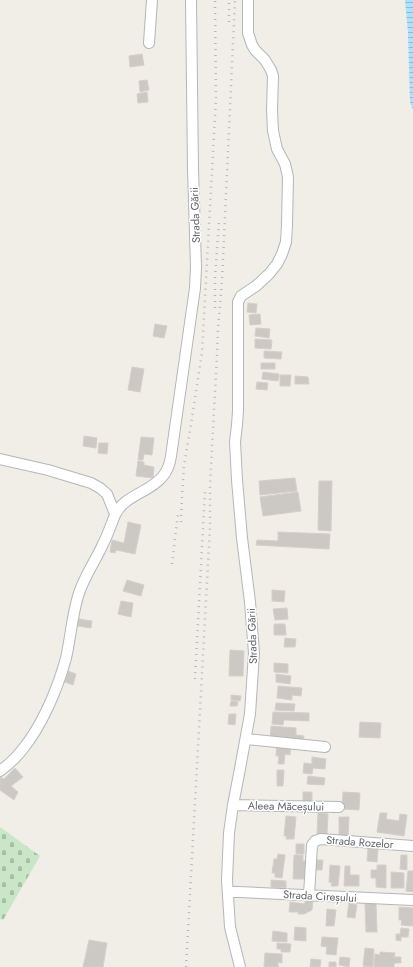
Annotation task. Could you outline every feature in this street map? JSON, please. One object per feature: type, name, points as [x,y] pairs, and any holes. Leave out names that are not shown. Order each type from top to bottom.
[{"type":"street","points":[[149,43],[152,0]]},
{"type":"street","name":"Strada Gării","points":[[115,514],[123,504],[154,484],[163,476],[169,464],[176,428],[195,288],[196,267],[191,0]]},
{"type":"street","name":"Strada Gării","points":[[240,967],[230,928],[228,892],[229,833],[250,714],[254,653],[234,442],[238,411],[238,302],[241,296],[270,274],[282,254],[286,242],[288,177],[285,164],[277,149],[273,131],[273,76],[265,60],[252,45],[248,33],[248,0]]},
{"type":"street","points":[[0,459],[91,482],[107,494],[115,514],[103,544],[80,591],[76,604],[66,658],[51,699],[32,737],[9,764],[0,771]]},
{"type":"street","points":[[246,739],[325,747]]},
{"type":"street","name":"Aleea Măceșului","points":[[233,805],[339,808]]},
{"type":"street","name":"Strada Rozelor","points":[[309,895],[312,846],[315,841],[321,839],[413,846]]},
{"type":"street","name":"Strada Cireșului","points":[[228,892],[413,900]]},
{"type":"green space","points":[[0,827],[40,856],[3,920],[0,919]]},
{"type":"water","points":[[405,0],[413,0],[413,110],[410,102],[408,33]]},
{"type":"building","points":[[142,54],[144,65],[130,67],[129,56]]},
{"type":"building","points":[[147,80],[149,90],[140,92],[139,81]]},
{"type":"building","points":[[147,92],[148,102],[138,103],[137,94]]},
{"type":"building","points":[[248,303],[257,304],[256,313],[247,312]]},
{"type":"building","points":[[260,314],[261,324],[250,325],[249,315]]},
{"type":"building","points":[[155,324],[167,326],[164,338],[153,336]]},
{"type":"building","points":[[256,328],[270,329],[269,338],[255,336]]},
{"type":"building","points":[[255,339],[272,340],[271,349],[255,348]]},
{"type":"building","points":[[264,351],[282,352],[281,359],[264,358]]},
{"type":"building","points":[[261,363],[275,363],[275,369],[261,369]]},
{"type":"building","points":[[132,367],[144,369],[140,392],[128,390]]},
{"type":"building","points":[[263,372],[279,374],[278,381],[262,379]]},
{"type":"building","points":[[280,375],[291,375],[290,386],[280,386]]},
{"type":"building","points":[[295,376],[308,377],[309,384],[295,384]]},
{"type":"building","points":[[257,382],[268,383],[267,390],[256,389]]},
{"type":"building","points":[[84,436],[97,438],[96,448],[83,446]]},
{"type":"building","points":[[141,437],[154,438],[152,455],[144,454],[143,460],[138,460]]},
{"type":"building","points":[[99,443],[108,443],[107,454],[98,453]]},
{"type":"building","points":[[138,461],[144,462],[144,465],[154,467],[153,478],[136,476]]},
{"type":"building","points":[[295,478],[297,491],[260,495],[259,481]]},
{"type":"building","points":[[319,481],[332,481],[331,531],[318,530]]},
{"type":"building","points":[[298,492],[301,511],[263,516],[260,497]]},
{"type":"building","points":[[128,522],[141,525],[135,554],[116,550],[115,553],[110,552],[112,540],[124,543]]},
{"type":"building","points":[[278,532],[330,534],[329,549],[256,545],[257,540],[278,541]]},
{"type":"building","points":[[127,580],[144,585],[141,596],[123,591]]},
{"type":"building","points":[[272,590],[285,591],[284,602],[272,601]]},
{"type":"building","points":[[121,601],[133,603],[131,617],[118,614]]},
{"type":"building","points":[[287,608],[288,619],[275,620],[273,609]]},
{"type":"building","points":[[79,619],[92,621],[91,628],[78,626]]},
{"type":"building","points":[[274,624],[285,624],[286,635],[274,635]]},
{"type":"building","points":[[285,638],[296,639],[295,647],[284,647]]},
{"type":"building","points":[[230,650],[244,651],[243,676],[229,676]]},
{"type":"building","points":[[274,663],[288,664],[288,673],[274,672]]},
{"type":"building","points":[[68,671],[76,674],[73,685],[65,682]]},
{"type":"building","points":[[276,674],[291,676],[290,684],[276,682]]},
{"type":"building","points":[[278,686],[302,688],[301,696],[292,695],[292,700],[277,698]]},
{"type":"building","points":[[231,695],[241,696],[240,701],[231,700]]},
{"type":"building","points":[[231,701],[238,702],[237,706],[230,706]]},
{"type":"building","points":[[276,703],[295,704],[294,711],[275,710]]},
{"type":"building","points":[[273,712],[309,713],[309,721],[284,720],[283,725],[272,724]]},
{"type":"building","points":[[229,714],[236,714],[235,725],[228,724]]},
{"type":"building","points":[[360,722],[381,723],[380,738],[359,737]]},
{"type":"building","points":[[271,726],[296,728],[296,735],[304,736],[303,741],[270,739]]},
{"type":"building","points":[[277,744],[291,745],[290,755],[285,754],[284,764],[278,764],[279,756],[276,756]]},
{"type":"building","points":[[312,757],[326,759],[325,769],[313,768],[312,774],[303,773],[304,763],[312,764]]},
{"type":"building","points":[[15,768],[23,777],[11,786],[18,792],[14,800],[0,790],[0,777],[4,779]]},
{"type":"building","points":[[277,770],[284,770],[283,786],[277,786]]},
{"type":"building","points":[[308,776],[325,778],[324,785],[307,784]]},
{"type":"building","points":[[303,792],[312,792],[312,803],[303,802]]},
{"type":"building","points":[[343,792],[360,793],[359,810],[342,809]]},
{"type":"building","points":[[318,813],[328,814],[327,834],[317,834]]},
{"type":"building","points":[[380,813],[387,813],[386,819],[399,821],[400,814],[407,815],[404,836],[377,832]]},
{"type":"building","points":[[286,816],[296,817],[294,839],[286,839],[287,836],[284,836]]},
{"type":"building","points":[[339,817],[349,817],[348,838],[339,838]]},
{"type":"building","points":[[296,844],[304,844],[304,854],[296,854]]},
{"type":"building","points":[[368,848],[378,849],[377,862],[367,861]]},
{"type":"building","points":[[278,854],[285,855],[282,878],[275,877],[275,873],[272,873],[274,859],[277,859]]},
{"type":"building","points":[[294,855],[303,855],[303,861],[306,861],[305,879],[293,879]]},
{"type":"building","points":[[401,855],[407,855],[407,870],[400,869]]},
{"type":"building","points":[[316,860],[323,860],[322,870],[316,870]]},
{"type":"building","points":[[330,865],[340,866],[338,886],[331,886],[332,883],[329,882]]},
{"type":"building","points":[[377,865],[386,865],[386,888],[376,887],[376,878],[371,878],[371,870],[377,870]]},
{"type":"building","points":[[345,866],[350,866],[350,875],[359,875],[359,886],[344,886]]},
{"type":"building","points":[[408,871],[413,871],[413,892],[406,891]]},
{"type":"building","points":[[391,872],[404,873],[404,888],[391,888]]},
{"type":"building","points":[[271,880],[286,881],[286,888],[271,887]]},
{"type":"building","points":[[305,898],[313,899],[312,910],[304,914],[289,912],[290,902],[305,904]]},
{"type":"building","points":[[349,903],[357,905],[355,918],[347,917]]},
{"type":"building","points":[[376,903],[377,932],[366,932],[365,904]]},
{"type":"building","points":[[399,907],[413,908],[413,926],[401,925],[402,920],[399,920]]},
{"type":"building","points":[[327,909],[336,910],[334,926],[326,926]]},
{"type":"building","points":[[295,927],[306,928],[306,941],[294,940]]},
{"type":"building","points":[[401,928],[409,929],[408,937],[401,937],[401,941],[396,940],[396,934],[400,934]]},
{"type":"building","points":[[273,931],[287,933],[287,942],[272,941]]},
{"type":"building","points":[[322,937],[338,938],[336,955],[326,954],[327,947],[321,946]]},
{"type":"building","points":[[89,940],[107,943],[103,967],[83,967]]},
{"type":"building","points":[[277,943],[291,944],[290,952],[281,952],[281,949],[277,949]]},
{"type":"building","points":[[365,948],[374,949],[373,967],[363,966]]},
{"type":"building","points":[[380,952],[395,953],[394,957],[401,957],[401,963],[394,963],[394,967],[374,967],[375,954],[380,955]]},
{"type":"building","points":[[265,953],[282,954],[282,963],[278,962],[278,967],[264,967]]},
{"type":"building","points":[[340,957],[350,958],[349,967],[339,965]]},
{"type":"building","points":[[311,959],[321,960],[320,967],[310,967]]},
{"type":"building","points":[[329,962],[336,962],[336,967],[329,967]]},
{"type":"railway","points":[[181,522],[184,465],[202,353],[216,98],[215,0]]},
{"type":"railway","points":[[229,0],[229,22]]},
{"type":"railway","points":[[186,967],[210,527],[210,486],[218,328],[222,281],[235,0]]},
{"type":"railway","points":[[215,308],[215,278],[219,222]]},
{"type":"railway","points":[[195,679],[205,491]]},
{"type":"railway","points":[[172,564],[178,514]]}]
